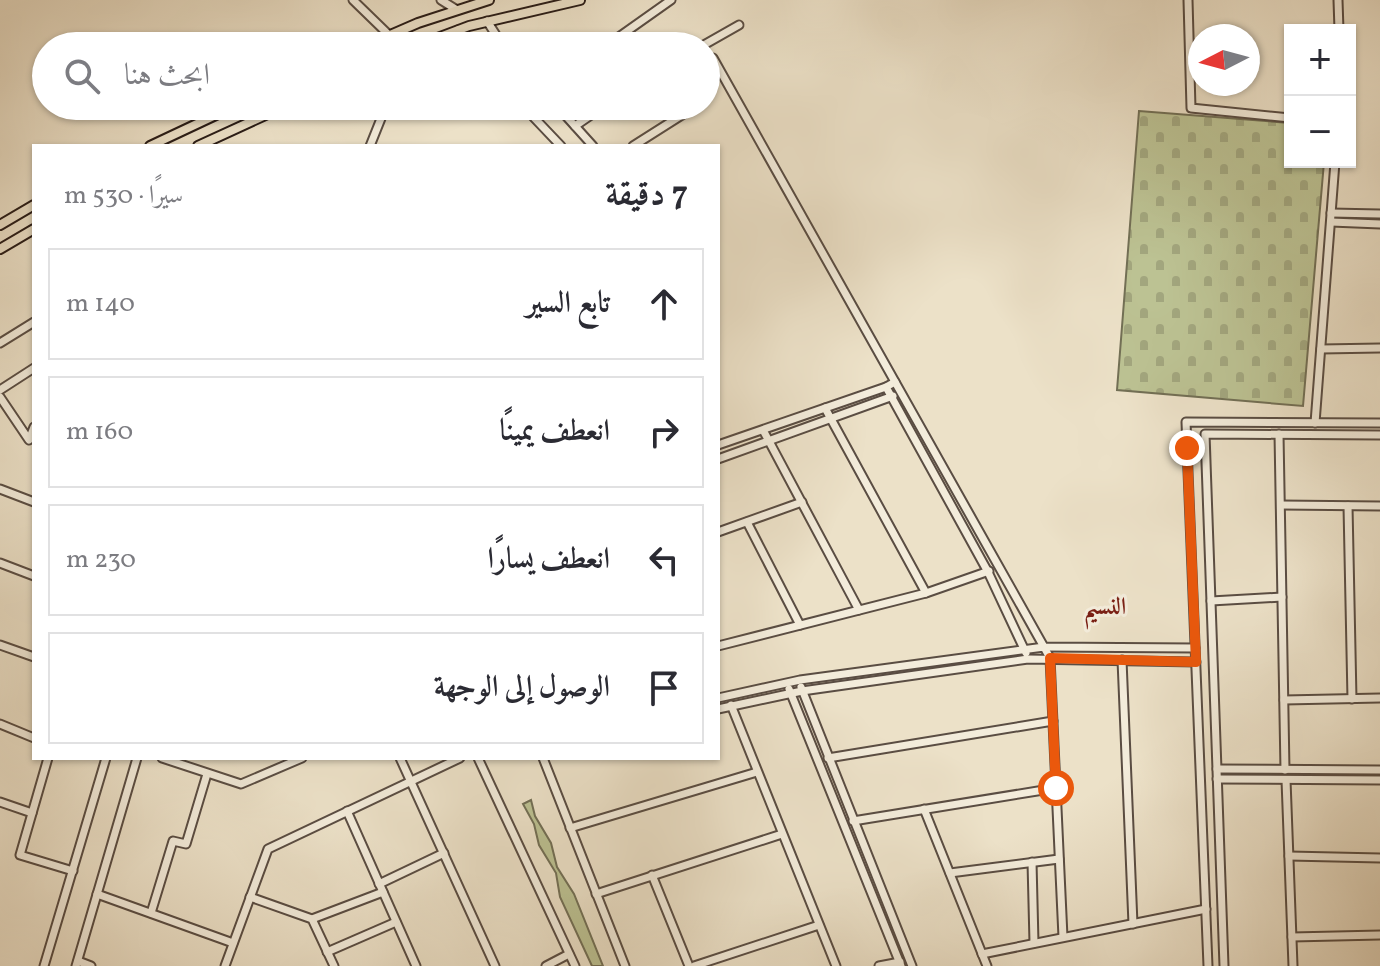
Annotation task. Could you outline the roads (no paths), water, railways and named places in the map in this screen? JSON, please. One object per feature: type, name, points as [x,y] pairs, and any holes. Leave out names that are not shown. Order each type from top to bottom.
[{"type":"main road","points":[[397,32],[489,0]]},
{"type":"main road","points":[[453,32],[580,0]]},
{"type":"main road","points":[[154,144],[205,120]]},
{"type":"main road","points":[[202,144],[255,120]]},
{"type":"main road","points":[[0,225],[32,206]]},
{"type":"main road","points":[[0,249],[32,230]]},
{"type":"street","points":[[353,0],[386,32]]},
{"type":"street","points":[[626,32],[671,0]]},
{"type":"street","points":[[1188,0],[1191,108],[1284,117]]},
{"type":"street","points":[[1338,0],[1339,24]]},
{"type":"street","points":[[445,1],[457,10]]},
{"type":"street","points":[[487,21],[494,32]]},
{"type":"street","points":[[720,36],[739,25]]},
{"type":"street","points":[[720,70],[1050,658],[1063,937]]},
{"type":"street","points":[[371,144],[380,120]]},
{"type":"street","points":[[536,120],[559,144]]},
{"type":"street","points":[[570,120],[591,144]]},
{"type":"street","points":[[575,126],[584,120]]},
{"type":"street","points":[[636,144],[674,120]]},
{"type":"street","points":[[1315,423],[1335,168]]},
{"type":"street","points":[[1331,213],[1380,214]]},
{"type":"street","points":[[1331,222],[1380,224]]},
{"type":"street","points":[[0,343],[32,323]]},
{"type":"street","points":[[1321,349],[1380,348]]},
{"type":"street","points":[[0,390],[32,369]]},
{"type":"street","points":[[720,444],[895,382]]},
{"type":"street","points":[[886,387],[988,572],[1028,659]]},
{"type":"street","points":[[720,458],[900,392]]},
{"type":"street","points":[[0,397],[29,440],[32,432]]},
{"type":"street","points":[[825,408],[926,593]]},
{"type":"street","points":[[0,416],[9,410]]},
{"type":"street","points":[[1208,966],[1186,422],[1380,423]]},
{"type":"street","points":[[1204,422],[1224,966]]},
{"type":"street","points":[[763,430],[859,610]]},
{"type":"street","points":[[1205,434],[1380,435]]},
{"type":"street","points":[[1279,434],[1285,770]]},
{"type":"street","points":[[0,489],[32,501]]},
{"type":"street","points":[[720,531],[802,502]]},
{"type":"street","points":[[1281,505],[1380,506]]},
{"type":"street","points":[[1348,506],[1352,699]]},
{"type":"street","points":[[747,522],[800,625]]},
{"type":"street","points":[[0,563],[32,575]]},
{"type":"street","points":[[720,645],[926,593],[999,567]]},
{"type":"street","points":[[1211,601],[1282,597]]},
{"type":"street","points":[[0,645],[32,656]]},
{"type":"street","points":[[720,698],[800,680],[1044,647],[1195,648]]},
{"type":"street","points":[[720,708],[802,691],[1028,659],[1196,662]]},
{"type":"street","points":[[1122,660],[1133,924]]},
{"type":"street","points":[[800,680],[912,966]]},
{"type":"street","points":[[788,683],[901,964],[879,966]]},
{"type":"street","points":[[1284,700],[1380,698]]},
{"type":"street","points":[[731,705],[836,966]]},
{"type":"street","points":[[828,758],[1053,721]]},
{"type":"street","points":[[0,724],[32,737]]},
{"type":"street","points":[[47,760],[20,855],[73,871]]},
{"type":"street","points":[[44,966],[105,760]]},
{"type":"street","points":[[91,966],[77,964],[136,760]]},
{"type":"street","points":[[167,760],[241,784],[297,760]]},
{"type":"street","points":[[193,770],[196,760]]},
{"type":"street","points":[[401,760],[495,966]]},
{"type":"street","points":[[225,966],[268,849],[456,760]]},
{"type":"street","points":[[479,760],[575,966]]},
{"type":"street","points":[[546,760],[625,966]]},
{"type":"street","points":[[1217,769],[1380,770]]},
{"type":"street","points":[[570,828],[757,772]]},
{"type":"street","points":[[151,913],[173,841],[186,844],[207,774]]},
{"type":"street","points":[[1217,779],[1380,780]]},
{"type":"street","points":[[1286,780],[1293,966]]},
{"type":"street","points":[[853,821],[1056,788]]},
{"type":"street","points":[[0,802],[32,813]]},
{"type":"street","points":[[924,809],[987,966]]},
{"type":"street","points":[[347,811],[416,966]]},
{"type":"street","points":[[596,894],[782,834]]},
{"type":"street","points":[[250,897],[312,919],[381,888],[444,853]]},
{"type":"street","points":[[1289,856],[1380,858]]},
{"type":"street","points":[[950,873],[1059,859]]},
{"type":"street","points":[[1032,862],[1034,943]]},
{"type":"street","points":[[652,875],[691,966],[819,925]]},
{"type":"street","points":[[97,894],[233,943]]},
{"type":"street","points":[[982,954],[1206,909]]},
{"type":"street","points":[[312,919],[334,966]]},
{"type":"street","points":[[327,952],[396,922]]},
{"type":"street","points":[[1292,937],[1380,935]]},
{"type":"street","points":[[546,966],[569,954]]},
{"type":"district","name":"النسيم","points":[[1105,606]]}]
